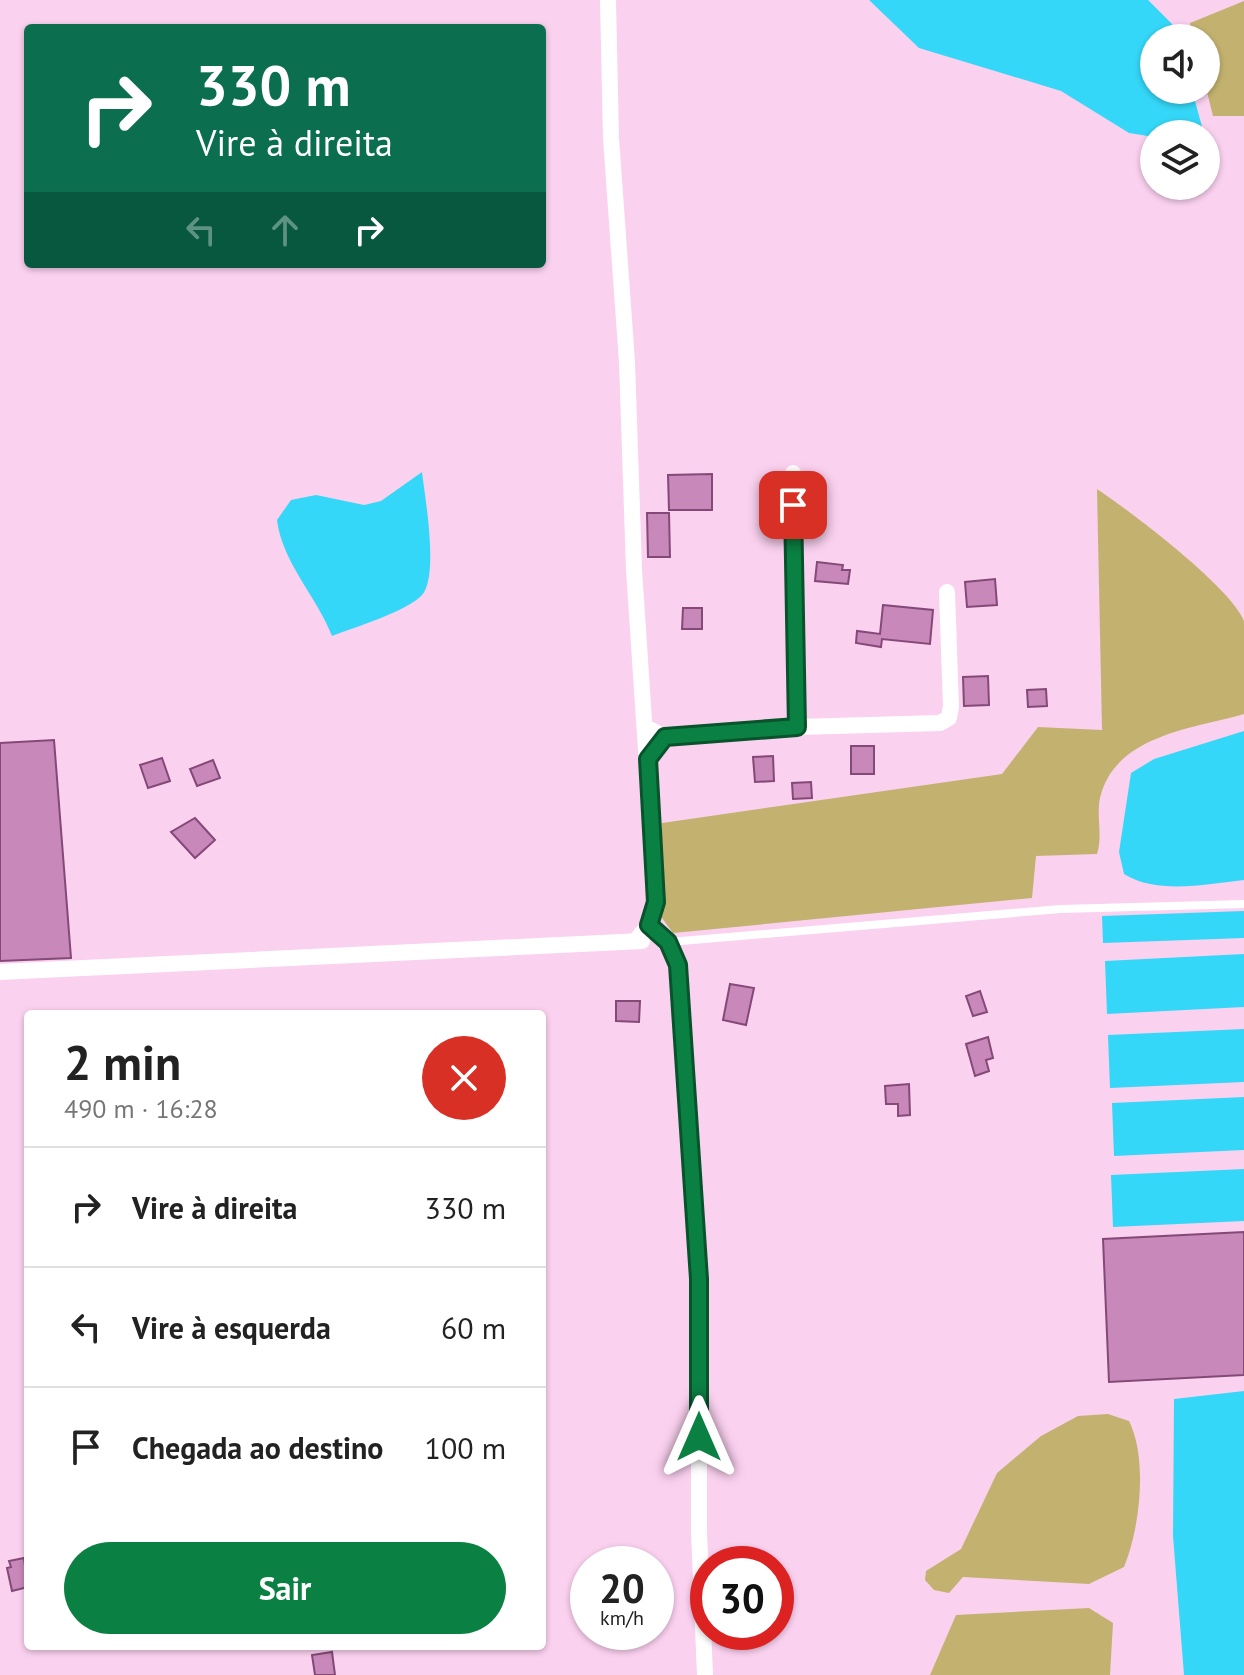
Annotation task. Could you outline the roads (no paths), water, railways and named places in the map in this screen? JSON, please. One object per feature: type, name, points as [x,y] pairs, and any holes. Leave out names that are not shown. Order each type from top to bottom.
[{"type":"street","points":[[608,0],[611,138],[627,362],[634,569],[647,728],[656,902],[649,925],[635,941]]},
{"type":"street","points":[[793,473],[797,727]]},
{"type":"street","points":[[647,728],[665,737],[797,727],[927,724],[949,718],[947,592]]},
{"type":"street","points":[[648,759],[665,737]]},
{"type":"street","points":[[649,925],[668,942],[678,965],[699,1279],[699,1532],[705,1675]]},
{"type":"street","points":[[0,972],[635,941],[668,942]]},
{"type":"lane","points":[[668,942],[1061,909],[1244,904]]},
{"type":"water","points":[[869,0],[1148,0],[1172,24],[1140,24],[1140,104],[1196,104],[1200,120],[1140,120],[1140,135],[1129,133],[1061,91],[919,48]]},
{"type":"water","points":[[422,472],[430,571],[422,595],[393,613],[332,636],[293,565],[277,520],[291,500],[316,495],[364,505],[381,501]]},
{"type":"water","points":[[1244,731],[1244,880],[1167,886],[1124,874],[1119,852],[1131,773],[1154,759]]},
{"type":"water","points":[[1244,911],[1244,938],[1103,943],[1102,916]]},
{"type":"water","points":[[1244,954],[1244,1007],[1107,1014],[1105,961]]},
{"type":"water","points":[[1244,1029],[1244,1082],[1110,1088],[1108,1035]]},
{"type":"water","points":[[1244,1097],[1244,1150],[1114,1156],[1112,1103]]},
{"type":"water","points":[[1244,1169],[1244,1221],[1113,1227],[1111,1175]]},
{"type":"water","points":[[1244,1391],[1244,1675],[1184,1675],[1173,1536],[1174,1399]]}]
